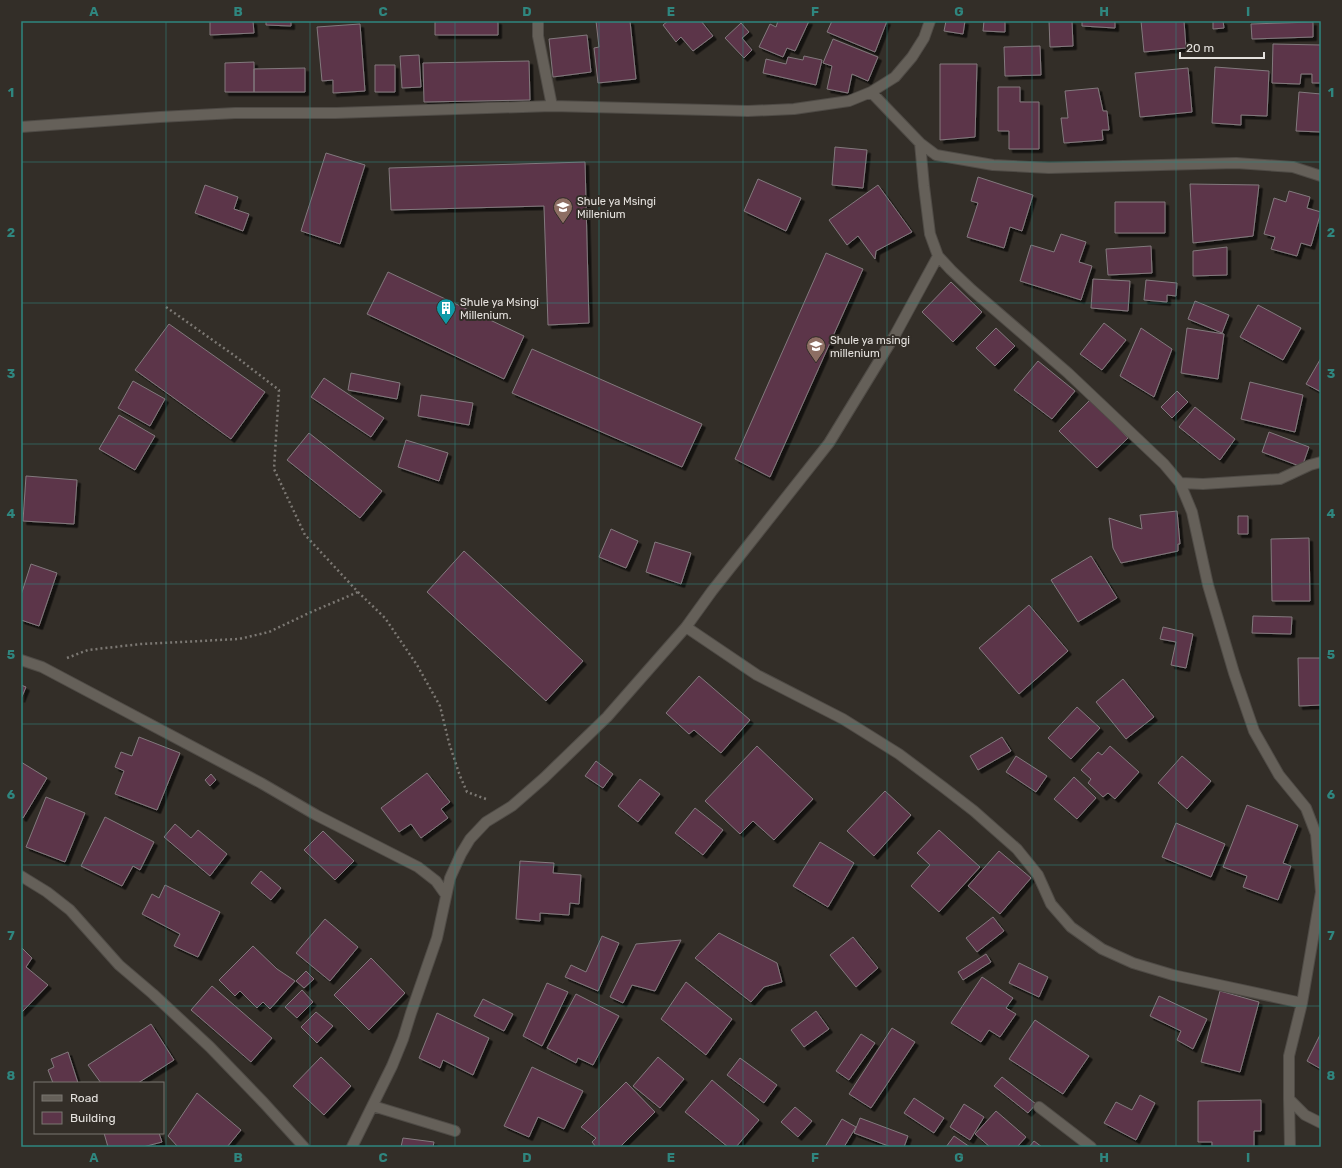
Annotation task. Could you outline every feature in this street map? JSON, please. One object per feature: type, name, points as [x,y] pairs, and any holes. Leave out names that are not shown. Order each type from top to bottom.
[{"type":"street","points":[[538,21],[538,36],[552,106]]},
{"type":"street","points":[[21,128],[160,117],[235,113],[336,113],[552,106],[748,111],[794,109],[849,101],[871,92],[896,77],[924,38],[930,21]]},
{"type":"street","points":[[871,92],[920,143],[936,155],[993,165],[1049,168],[1236,163],[1293,167],[1321,176]]},
{"type":"street","points":[[920,143],[930,234],[938,256],[950,270],[972,290],[1068,373],[1158,458],[1180,483],[1192,512],[1208,585],[1234,673],[1254,731],[1279,775],[1306,808],[1316,834],[1321,892],[1302,1003],[1290,1056],[1288,1099],[1290,1147]]},
{"type":"street","points":[[352,1147],[392,1066],[403,1039],[437,938],[450,878],[470,839],[486,822],[512,806],[544,778],[607,717],[686,628],[712,591],[829,443],[896,336],[938,256]]},
{"type":"street","points":[[1180,483],[1203,484],[1280,479],[1310,465],[1321,462]]},
{"type":"street","points":[[686,628],[757,675],[843,719],[899,754],[943,786],[1017,849],[1038,875],[1051,904],[1071,927],[1102,949],[1133,963],[1173,975],[1302,1003]]},
{"type":"street","points":[[21,660],[42,667],[261,783],[316,815],[418,867],[436,881],[446,895]]},
{"type":"street","points":[[21,876],[47,892],[70,910],[119,965],[153,994],[210,1047],[304,1147]]},
{"type":"street","points":[[1288,1099],[1305,1115],[1321,1123]]},
{"type":"street","points":[[373,1106],[455,1131]]},
{"type":"street","points":[[1039,1107],[1091,1147]]},
{"type":"path","points":[[166,307],[235,356],[279,390],[274,469],[305,535],[358,592],[385,618],[417,665],[440,706],[449,743],[468,792],[483,799],[512,806]]},
{"type":"path","points":[[42,667],[88,650],[141,644],[239,639],[269,632],[308,612],[358,592]]},
{"type":"building","points":[[210,21],[253,21],[254,33],[210,35]]},
{"type":"building","points":[[266,21],[291,21],[291,26],[266,25]]},
{"type":"building","points":[[435,21],[498,21],[498,35],[435,35]]},
{"type":"building","points":[[596,21],[630,21],[636,79],[598,83],[594,48],[599,47]]},
{"type":"building","points":[[668,21],[701,21],[713,36],[693,51],[681,37],[676,42],[663,25]]},
{"type":"building","points":[[778,21],[809,21],[795,51],[787,48],[783,57],[759,47],[770,24],[776,27]]},
{"type":"building","points":[[832,21],[887,21],[875,52],[827,32]]},
{"type":"building","points":[[946,21],[965,21],[963,34],[944,31]]},
{"type":"building","points":[[984,21],[1005,21],[1005,32],[983,31]]},
{"type":"building","points":[[1049,21],[1072,21],[1073,46],[1050,47]]},
{"type":"building","points":[[1082,21],[1115,21],[1115,28],[1082,26]]},
{"type":"building","points":[[1141,21],[1184,21],[1186,48],[1144,52]]},
{"type":"building","points":[[1213,21],[1223,21],[1224,28],[1213,29]]},
{"type":"building","points":[[1313,22],[1313,37],[1252,39],[1251,24]]},
{"type":"building","points":[[741,23],[749,32],[742,38],[752,50],[744,58],[725,38]]},
{"type":"building","points":[[360,24],[365,91],[333,93],[333,80],[322,81],[317,27]]},
{"type":"building","points":[[587,35],[591,72],[553,77],[549,39]]},
{"type":"building","points":[[833,39],[878,57],[868,81],[852,74],[848,93],[827,89],[832,66],[823,63]]},
{"type":"building","points":[[1273,44],[1321,45],[1321,83],[1312,83],[1312,74],[1301,74],[1300,84],[1272,83]]},
{"type":"building","points":[[1040,46],[1041,75],[1005,76],[1004,47]]},
{"type":"building","points":[[419,55],[421,87],[402,88],[400,56]]},
{"type":"building","points":[[804,56],[822,60],[816,85],[763,73],[766,59],[786,64],[788,57],[803,60]]},
{"type":"building","points":[[529,61],[530,100],[424,102],[423,63]]},
{"type":"building","points":[[254,62],[254,92],[225,92],[225,63]]},
{"type":"building","points":[[940,64],[977,64],[975,137],[940,140]]},
{"type":"building","points":[[375,65],[395,65],[395,92],[375,92]]},
{"type":"building","points":[[1215,67],[1269,71],[1267,116],[1241,115],[1241,125],[1212,123]]},
{"type":"building","points":[[305,68],[305,92],[254,92],[254,69]]},
{"type":"building","points":[[1188,68],[1192,112],[1140,117],[1135,73]]},
{"type":"building","points":[[998,87],[1020,87],[1020,102],[1039,102],[1039,149],[1009,149],[1009,131],[998,131]]},
{"type":"building","points":[[1098,88],[1103,111],[1107,111],[1109,130],[1102,130],[1103,140],[1064,143],[1061,118],[1068,118],[1065,91]]},
{"type":"building","points":[[1299,92],[1321,94],[1321,132],[1296,131]]},
{"type":"building","points":[[835,147],[867,150],[863,188],[832,185]]},
{"type":"building","points":[[326,153],[365,165],[340,244],[301,231]]},
{"type":"building","points":[[585,162],[589,323],[548,325],[544,206],[391,210],[389,168]]},
{"type":"building","points":[[978,177],[1033,195],[1022,231],[1010,227],[1004,248],[967,237],[978,203],[971,201]]},
{"type":"building","points":[[758,179],[801,198],[786,231],[744,211]]},
{"type":"building","points":[[1190,184],[1259,185],[1253,236],[1193,243]]},
{"type":"building","points":[[205,185],[238,197],[234,209],[249,214],[243,231],[195,213]]},
{"type":"building","points":[[878,185],[912,232],[876,251],[875,259],[858,236],[847,245],[829,220]]},
{"type":"building","points":[[1289,191],[1310,197],[1307,208],[1321,212],[1311,246],[1301,243],[1297,256],[1271,249],[1275,237],[1264,234],[1274,198],[1286,202]]},
{"type":"building","points":[[1115,202],[1165,202],[1165,233],[1115,233]]},
{"type":"building","points":[[1061,234],[1086,242],[1079,262],[1092,266],[1081,300],[1020,281],[1031,245],[1054,252]]},
{"type":"building","points":[[1151,246],[1152,273],[1108,275],[1106,249]]},
{"type":"building","points":[[1227,247],[1227,275],[1193,276],[1193,251]]},
{"type":"building","points":[[826,253],[863,269],[770,477],[735,459]]},
{"type":"building","name":"Shule ya Msingi Millenium.","points":[[388,272],[524,336],[504,379],[367,314]]},
{"type":"building","points":[[1093,279],[1130,281],[1128,311],[1091,308]]},
{"type":"building","points":[[1146,280],[1177,283],[1176,296],[1167,295],[1167,302],[1144,300]]},
{"type":"building","points":[[951,282],[982,312],[953,342],[922,312]]},
{"type":"building","points":[[1195,301],[1229,315],[1222,333],[1188,319]]},
{"type":"building","points":[[1258,305],[1301,328],[1283,360],[1240,337]]},
{"type":"building","points":[[1104,323],[1126,340],[1102,370],[1080,354]]},
{"type":"building","points":[[169,324],[265,392],[231,439],[135,370]]},
{"type":"building","points":[[996,328],[1015,346],[995,366],[976,348]]},
{"type":"building","points":[[1141,328],[1172,349],[1154,397],[1120,376]]},
{"type":"building","points":[[1187,328],[1224,334],[1218,379],[1181,373]]},
{"type":"building","points":[[532,349],[702,424],[682,467],[512,393]]},
{"type":"building","points":[[1321,358],[1321,392],[1306,384]]},
{"type":"building","points":[[1038,361],[1075,391],[1052,419],[1014,390]]},
{"type":"building","points":[[351,373],[400,383],[397,399],[348,390]]},
{"type":"building","points":[[324,378],[384,418],[371,437],[311,397]]},
{"type":"building","points":[[133,381],[165,399],[150,426],[118,408]]},
{"type":"building","points":[[1250,382],[1303,395],[1295,432],[1241,419]]},
{"type":"building","points":[[1177,391],[1188,402],[1172,418],[1161,407]]},
{"type":"building","points":[[421,395],[473,403],[469,425],[418,416]]},
{"type":"building","points":[[1090,400],[1128,438],[1097,468],[1059,431]]},
{"type":"building","points":[[1195,407],[1235,439],[1220,460],[1179,427]]},
{"type":"building","points":[[119,415],[155,436],[135,470],[99,449]]},
{"type":"building","points":[[1269,432],[1309,447],[1302,467],[1262,452]]},
{"type":"building","points":[[309,433],[382,491],[360,518],[287,460]]},
{"type":"building","points":[[406,440],[448,453],[439,481],[398,467]]},
{"type":"building","points":[[26,476],[77,480],[74,524],[23,521]]},
{"type":"building","points":[[1177,511],[1180,544],[1178,544],[1178,551],[1121,563],[1113,548],[1109,518],[1142,529],[1140,515]]},
{"type":"building","points":[[1238,516],[1248,516],[1248,534],[1238,534]]},
{"type":"building","points":[[611,529],[638,541],[626,568],[599,557]]},
{"type":"building","points":[[1309,538],[1310,601],[1272,601],[1271,539]]},
{"type":"building","points":[[655,542],[691,553],[681,584],[646,572]]},
{"type":"building","points":[[464,551],[583,661],[546,701],[427,592]]},
{"type":"building","points":[[1091,556],[1117,598],[1078,622],[1051,580]]},
{"type":"building","points":[[31,564],[57,573],[39,626],[21,620],[21,595]]},
{"type":"building","points":[[1029,605],[1068,651],[1019,694],[979,648]]},
{"type":"building","points":[[1253,616],[1292,617],[1291,634],[1252,633]]},
{"type":"building","points":[[1163,627],[1193,634],[1186,668],[1171,665],[1176,642],[1160,639]]},
{"type":"building","points":[[1298,658],[1321,658],[1321,705],[1299,706]]},
{"type":"building","points":[[699,676],[750,720],[721,753],[694,730],[689,734],[666,713]]},
{"type":"building","points":[[1123,679],[1154,717],[1126,739],[1096,702]]},
{"type":"building","points":[[21,685],[26,687],[21,699]]},
{"type":"building","points":[[1077,707],[1100,728],[1071,759],[1048,738]]},
{"type":"building","points":[[139,737],[180,753],[157,810],[115,794],[124,771],[115,767],[121,752],[132,756]]},
{"type":"building","points":[[1002,737],[1011,751],[978,770],[970,756]]},
{"type":"building","points":[[757,746],[813,799],[774,840],[753,821],[740,834],[705,801]]},
{"type":"building","points":[[1110,746],[1139,772],[1115,799],[1108,793],[1103,797],[1088,783],[1091,779],[1081,770],[1098,752],[1102,755]]},
{"type":"building","points":[[1016,756],[1047,776],[1036,792],[1006,772]]},
{"type":"building","points":[[1182,756],[1211,781],[1187,809],[1158,783]]},
{"type":"building","points":[[596,761],[613,774],[603,788],[585,776]]},
{"type":"building","points":[[21,762],[47,778],[23,818],[21,817]]},
{"type":"building","points":[[427,773],[450,802],[441,809],[448,818],[421,838],[411,824],[399,832],[381,808]]},
{"type":"building","points":[[211,774],[216,780],[210,786],[205,780]]},
{"type":"building","points":[[1074,777],[1096,798],[1077,819],[1054,799]]},
{"type":"building","points":[[640,779],[660,794],[638,822],[618,806]]},
{"type":"building","points":[[885,791],[911,815],[874,856],[847,831]]},
{"type":"building","points":[[46,797],[85,813],[65,862],[26,847]]},
{"type":"building","points":[[1247,805],[1298,825],[1283,863],[1291,866],[1278,900],[1243,887],[1247,876],[1223,867]]},
{"type":"building","points":[[695,808],[723,830],[703,855],[675,833]]},
{"type":"building","points":[[105,817],[154,842],[140,870],[133,866],[122,886],[81,866]]},
{"type":"building","points":[[1176,823],[1225,844],[1211,877],[1162,857]]},
{"type":"building","points":[[175,824],[191,838],[198,830],[227,854],[210,876],[164,837]]},
{"type":"building","points":[[939,830],[980,867],[939,912],[911,886],[930,865],[917,853]]},
{"type":"building","points":[[323,831],[354,861],[335,880],[304,850]]},
{"type":"building","points":[[820,842],[854,863],[828,907],[793,886]]},
{"type":"building","points":[[999,851],[1031,878],[1000,914],[968,886]]},
{"type":"building","points":[[520,861],[554,863],[553,873],[581,875],[579,904],[570,903],[569,915],[540,913],[540,921],[516,919]]},
{"type":"building","points":[[261,871],[281,888],[271,900],[251,883]]},
{"type":"building","points":[[165,885],[220,912],[198,957],[174,946],[180,934],[142,914],[152,894],[159,898]]},
{"type":"building","points":[[993,917],[1004,931],[977,952],[966,938]]},
{"type":"building","points":[[325,919],[358,947],[330,981],[296,953]]},
{"type":"building","points":[[719,933],[777,963],[782,982],[764,987],[751,1002],[695,958]]},
{"type":"building","points":[[602,936],[619,943],[598,991],[565,977],[571,965],[586,972]]},
{"type":"building","points":[[853,937],[878,968],[856,987],[830,955]]},
{"type":"building","points":[[681,940],[655,991],[632,985],[623,1003],[610,997],[636,944]]},
{"type":"building","points":[[253,946],[277,969],[295,981],[270,1009],[263,1002],[257,1008],[240,991],[235,996],[219,980]]},
{"type":"building","points":[[21,947],[32,958],[26,967],[48,985],[21,1013]]},
{"type":"building","points":[[986,954],[991,962],[963,980],[958,972]]},
{"type":"building","points":[[371,958],[405,993],[369,1030],[334,995]]},
{"type":"building","points":[[1019,963],[1048,977],[1039,997],[1009,983]]},
{"type":"building","points":[[306,971],[314,979],[304,988],[296,981]]},
{"type":"building","points":[[982,977],[1013,998],[1006,1008],[1016,1014],[1000,1037],[989,1030],[981,1042],[951,1023]]},
{"type":"building","points":[[686,982],[732,1019],[706,1055],[661,1019]]},
{"type":"building","points":[[547,983],[568,992],[542,1046],[523,1036]]},
{"type":"building","points":[[212,986],[272,1038],[251,1062],[191,1010]]},
{"type":"building","points":[[302,990],[313,1002],[297,1018],[285,1007]]},
{"type":"building","points":[[1220,991],[1259,1002],[1240,1072],[1201,1062]]},
{"type":"building","points":[[576,994],[619,1016],[593,1065],[578,1058],[576,1063],[547,1048]]},
{"type":"building","points":[[1159,996],[1207,1019],[1193,1049],[1177,1040],[1181,1031],[1150,1016]]},
{"type":"building","points":[[483,999],[513,1014],[504,1031],[474,1016]]},
{"type":"building","points":[[816,1011],[829,1029],[804,1047],[791,1030]]},
{"type":"building","points":[[316,1012],[333,1026],[317,1043],[301,1027]]},
{"type":"building","points":[[437,1013],[489,1038],[473,1075],[443,1060],[440,1068],[419,1058]]},
{"type":"building","points":[[1035,1020],[1089,1056],[1063,1094],[1009,1059]]},
{"type":"building","points":[[151,1024],[174,1060],[140,1082],[100,1082],[88,1065]]},
{"type":"building","points":[[892,1028],[915,1042],[871,1108],[849,1094]]},
{"type":"building","points":[[1321,1033],[1321,1069],[1307,1061]]},
{"type":"building","points":[[861,1034],[875,1043],[849,1080],[836,1071]]},
{"type":"building","points":[[68,1052],[78,1082],[53,1082],[48,1070],[54,1067],[51,1059]]},
{"type":"building","points":[[321,1057],[351,1086],[324,1115],[293,1086]]},
{"type":"building","points":[[658,1057],[684,1079],[660,1108],[633,1086]]},
{"type":"building","points":[[740,1058],[777,1085],[764,1103],[727,1075]]},
{"type":"building","points":[[532,1067],[583,1091],[564,1129],[538,1117],[529,1137],[504,1126]]},
{"type":"building","points":[[1002,1077],[1036,1104],[1028,1113],[994,1086]]},
{"type":"building","points":[[712,1080],[759,1120],[736,1147],[728,1147],[685,1112]]},
{"type":"building","points":[[626,1082],[655,1112],[620,1147],[596,1147],[592,1142],[596,1138],[581,1127]]},
{"type":"building","points":[[197,1093],[241,1130],[227,1147],[178,1147],[168,1136]]},
{"type":"building","points":[[1140,1095],[1155,1103],[1136,1140],[1104,1123],[1116,1102],[1132,1110]]},
{"type":"building","points":[[914,1098],[944,1118],[934,1133],[904,1113]]},
{"type":"building","points":[[1261,1100],[1261,1131],[1254,1131],[1254,1147],[1212,1147],[1212,1142],[1198,1142],[1198,1101]]},
{"type":"building","points":[[964,1104],[984,1117],[970,1140],[950,1127]]},
{"type":"building","points":[[795,1107],[812,1121],[798,1137],[781,1122]]},
{"type":"building","points":[[996,1111],[1026,1137],[1017,1147],[990,1147],[975,1134]]},
{"type":"building","points":[[860,1118],[908,1136],[904,1147],[891,1147],[854,1133]]},
{"type":"building","points":[[842,1119],[856,1127],[844,1147],[825,1147]]},
{"type":"building","points":[[104,1134],[159,1134],[162,1142],[143,1147],[108,1147]]},
{"type":"building","points":[[954,1136],[970,1147],[946,1147]]},
{"type":"building","points":[[403,1138],[434,1142],[433,1147],[401,1147]]},
{"type":"building","points":[[1034,1141],[1042,1147],[1029,1147]]},
{"type":"place","name":"Shule ya Msingi Millenium","points":[[563,224]]},
{"type":"place","name":"Shule ya Msingi Millenium.","points":[[446,325]]},
{"type":"place","name":"Shule ya msingi millenium","points":[[816,363]]}]
